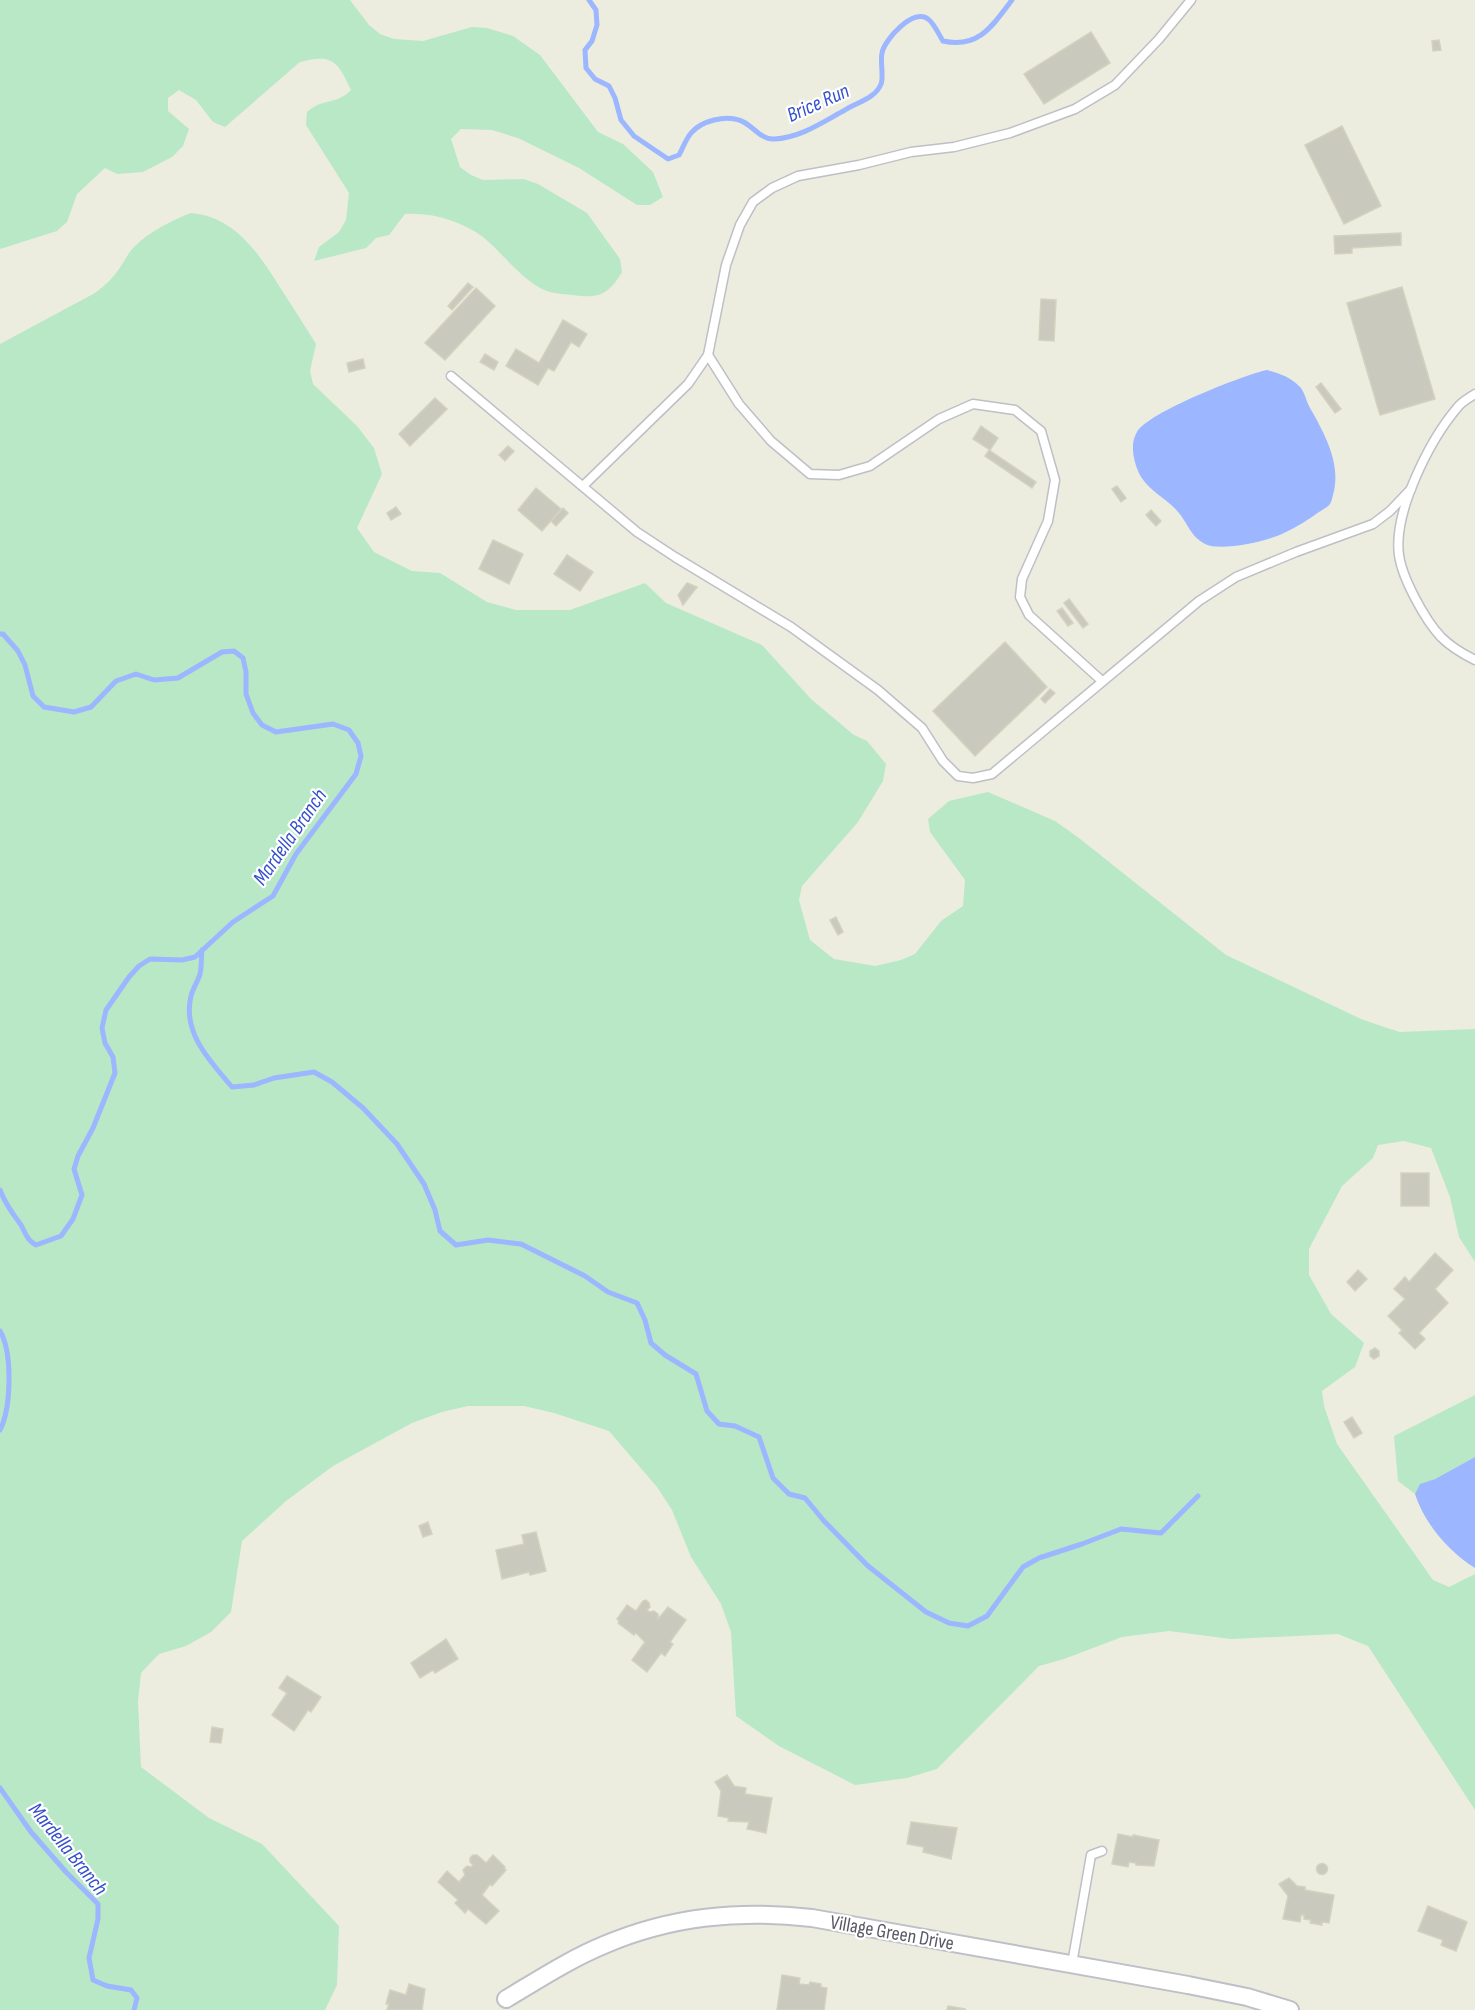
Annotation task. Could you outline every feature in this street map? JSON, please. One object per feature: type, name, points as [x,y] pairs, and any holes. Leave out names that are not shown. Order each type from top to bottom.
[{"type":"street","name":"Village Green Drive","points":[[507,1999],[568,1963],[634,1933],[686,1920],[749,1914],[812,1918],[1240,1995],[1290,2010]]},
{"type":"lane","points":[[583,486],[688,384],[708,355],[726,265],[740,225],[753,202],[772,188],[798,176],[859,165],[911,152],[954,147],[1010,133],[1075,109],[1115,85],[1159,39],[1191,0]]},
{"type":"lane","points":[[708,355],[739,404],[771,441],[810,474],[839,475],[870,466],[939,419],[973,405],[1015,410],[1041,431],[1055,480],[1048,521],[1022,579],[1020,597],[1029,615],[1102,681]]},
{"type":"lane","points":[[451,376],[637,532],[791,627],[878,690],[922,728],[943,761],[958,776],[973,778],[992,774],[1199,601],[1236,578],[1296,552],[1373,524],[1390,511],[1411,489]]},
{"type":"lane","points":[[1475,394],[1458,405],[1433,441],[1411,489],[1401,521],[1398,553],[1403,575],[1440,636],[1458,651],[1475,660]]},
{"type":"lane","points":[[1071,1964],[1091,1855],[1102,1851]]},
{"type":"green space","points":[[0,0],[350,0],[369,25],[380,34],[394,39],[423,41],[472,27],[487,28],[513,36],[540,55],[598,132],[623,144],[653,172],[663,197],[650,205],[637,205],[579,168],[518,138],[492,130],[461,129],[451,139],[460,167],[471,175],[483,180],[524,179],[538,184],[587,213],[620,259],[622,272],[608,290],[590,296],[550,292],[523,276],[491,244],[474,231],[456,222],[425,214],[405,214],[389,235],[376,238],[366,248],[314,261],[319,247],[339,232],[346,220],[349,193],[306,125],[307,112],[319,104],[340,98],[351,90],[338,66],[333,62],[311,59],[300,62],[225,127],[213,122],[196,100],[179,90],[168,98],[168,111],[189,129],[183,146],[172,157],[143,172],[117,174],[105,168],[77,194],[67,222],[57,231],[0,249]]},
{"type":"green space","points":[[191,213],[222,222],[246,241],[256,253],[316,344],[310,371],[313,384],[357,426],[374,448],[382,474],[357,528],[374,552],[412,571],[440,573],[487,602],[516,610],[570,610],[645,583],[666,603],[762,645],[811,699],[854,735],[867,741],[886,764],[883,781],[858,822],[802,886],[799,900],[810,940],[834,959],[875,966],[901,960],[915,954],[941,921],[963,906],[965,880],[930,832],[928,819],[949,801],[988,792],[1055,821],[1226,955],[1361,1019],[1400,1032],[1475,1029],[1475,1262],[1459,1237],[1450,1197],[1431,1148],[1404,1141],[1378,1145],[1373,1158],[1342,1186],[1309,1249],[1309,1275],[1331,1314],[1364,1343],[1355,1367],[1322,1391],[1324,1406],[1337,1444],[1433,1580],[1449,1587],[1475,1574],[1475,1810],[1368,1646],[1338,1634],[1231,1639],[1169,1631],[1122,1637],[1039,1666],[937,1769],[907,1778],[855,1785],[779,1746],[736,1716],[731,1632],[721,1604],[691,1557],[672,1510],[657,1487],[609,1431],[524,1406],[468,1406],[442,1412],[412,1423],[333,1466],[286,1501],[242,1541],[231,1612],[211,1632],[186,1646],[159,1654],[141,1673],[138,1701],[141,1767],[209,1818],[262,1844],[339,1926],[337,1985],[325,2010],[0,2010],[0,344],[95,293],[113,277],[130,251],[147,236]]},
{"type":"green space","points":[[1475,1395],[1475,1457],[1421,1484],[1415,1494],[1398,1481],[1394,1436]]},
{"type":"water","points":[[1267,370],[1288,378],[1304,393],[1333,460],[1335,483],[1331,502],[1307,521],[1277,536],[1233,546],[1205,544],[1193,534],[1174,508],[1151,489],[1142,478],[1134,456],[1135,436],[1144,424],[1176,405],[1238,379]]},
{"type":"water","points":[[1475,1457],[1475,1568],[1447,1546],[1431,1526],[1415,1494],[1420,1484],[1435,1479]]},
{"type":"building","points":[[1091,32],[1110,63],[1044,104],[1024,74]]},
{"type":"building","points":[[1439,40],[1441,50],[1433,51],[1432,41]]},
{"type":"building","points":[[1342,126],[1381,206],[1344,224],[1305,145]]},
{"type":"building","points":[[1401,233],[1401,245],[1352,248],[1352,253],[1335,254],[1334,236]]},
{"type":"building","points":[[468,283],[473,287],[452,310],[448,306]]},
{"type":"building","points":[[1402,287],[1435,399],[1380,415],[1347,303]]},
{"type":"building","points":[[476,288],[495,306],[445,360],[425,343]]},
{"type":"building","points":[[1041,299],[1056,300],[1054,341],[1039,340]]},
{"type":"building","points":[[563,320],[587,334],[579,347],[571,342],[554,371],[548,368],[538,385],[506,366],[516,349],[539,363]]},
{"type":"building","points":[[485,354],[498,362],[494,370],[480,362]]},
{"type":"building","points":[[363,359],[365,368],[349,372],[347,363]]},
{"type":"building","points":[[1321,383],[1341,409],[1335,413],[1316,387]]},
{"type":"building","points":[[435,398],[447,409],[410,446],[399,434]]},
{"type":"building","points":[[981,426],[998,438],[990,450],[973,439]]},
{"type":"building","points":[[508,446],[514,451],[505,461],[499,455]]},
{"type":"building","points":[[989,450],[1036,482],[1032,488],[985,456]]},
{"type":"building","points":[[1117,486],[1126,498],[1121,502],[1112,489]]},
{"type":"building","points":[[536,488],[561,509],[542,531],[518,510]]},
{"type":"building","points":[[396,507],[401,514],[391,520],[387,513]]},
{"type":"building","points":[[563,508],[568,513],[556,526],[551,521]]},
{"type":"building","points":[[1151,510],[1161,521],[1156,526],[1146,515]]},
{"type":"building","points":[[493,540],[523,554],[509,584],[479,569]]},
{"type":"building","points":[[567,555],[593,572],[580,591],[554,574]]},
{"type":"building","points":[[687,583],[697,587],[683,605],[678,595]]},
{"type":"building","points":[[1069,599],[1088,624],[1083,628],[1064,603]]},
{"type":"building","points":[[1062,608],[1073,623],[1068,626],[1057,611]]},
{"type":"building","points":[[1005,642],[1047,687],[975,756],[933,711]]},
{"type":"building","points":[[1050,689],[1055,693],[1045,703],[1041,699]]},
{"type":"building","points":[[836,917],[843,932],[838,935],[830,920]]},
{"type":"building","points":[[1401,1173],[1429,1173],[1429,1206],[1401,1206]]},
{"type":"building","points":[[1435,1253],[1453,1270],[1435,1289],[1448,1303],[1419,1333],[1425,1339],[1415,1349],[1399,1333],[1402,1330],[1388,1316],[1405,1299],[1394,1289],[1405,1277],[1409,1282]]},
{"type":"building","points":[[1358,1270],[1367,1279],[1355,1291],[1347,1282]]},
{"type":"building","points":[[1375,1348],[1379,1351],[1379,1356],[1374,1359],[1370,1356],[1370,1351]]},
{"type":"building","points":[[1352,1417],[1362,1433],[1354,1438],[1344,1422]]},
{"type":"building","points":[[428,1522],[432,1534],[423,1537],[419,1526]]},
{"type":"building","points":[[536,1532],[546,1571],[530,1575],[529,1572],[502,1579],[496,1550],[524,1544],[522,1535]]},
{"type":"building","points":[[646,1600],[650,1607],[647,1610],[658,1614],[658,1619],[668,1607],[686,1620],[670,1642],[673,1644],[665,1656],[661,1653],[647,1672],[632,1660],[645,1642],[618,1623],[617,1619],[627,1605],[636,1611]]},
{"type":"building","points":[[446,1639],[458,1659],[435,1673],[433,1670],[420,1678],[411,1663]]},
{"type":"building","points":[[287,1676],[321,1697],[311,1712],[308,1710],[294,1731],[272,1715],[287,1693],[279,1688]]},
{"type":"building","points":[[212,1727],[223,1729],[221,1743],[210,1742]]},
{"type":"building","points":[[727,1775],[734,1786],[746,1788],[745,1794],[772,1798],[766,1833],[747,1829],[749,1822],[728,1821],[729,1818],[718,1816],[721,1791],[715,1782]]},
{"type":"building","points":[[911,1822],[957,1828],[951,1859],[923,1852],[924,1847],[907,1844]]},
{"type":"building","points":[[1118,1834],[1159,1840],[1154,1866],[1136,1865],[1136,1863],[1129,1862],[1128,1867],[1112,1864]]},
{"type":"building","points":[[477,1855],[486,1863],[493,1855],[506,1870],[492,1886],[490,1884],[482,1895],[499,1911],[486,1924],[468,1909],[465,1913],[455,1903],[458,1900],[438,1882],[447,1871],[459,1882],[465,1875],[463,1870],[473,1865],[470,1858]]},
{"type":"building","points":[[1322,1864],[1326,1865],[1326,1873],[1322,1874],[1318,1873],[1317,1869],[1318,1865]]},
{"type":"building","points":[[1289,1878],[1297,1886],[1305,1887],[1305,1890],[1334,1895],[1329,1923],[1322,1922],[1322,1925],[1310,1923],[1311,1920],[1304,1919],[1304,1915],[1301,1915],[1300,1922],[1283,1919],[1288,1896],[1279,1884]]},
{"type":"building","points":[[1428,1906],[1467,1922],[1456,1951],[1441,1945],[1443,1940],[1418,1931]]},
{"type":"building","points":[[782,1975],[800,1978],[799,1984],[809,1985],[810,1982],[827,1988],[824,2010],[777,2010]]},
{"type":"building","points":[[409,1984],[425,1989],[422,2010],[387,2010],[389,2004],[386,2004],[390,1990],[406,1995]]},
{"type":"building","points":[[948,2006],[965,2009],[965,2010],[947,2010]]},
{"type":"waterway","name":"Brice Run","points":[[589,0],[596,10],[597,25],[592,41],[585,50],[586,68],[595,79],[609,86],[621,120],[634,136],[668,159],[679,155],[688,137],[696,128],[714,120],[727,118],[739,120],[769,139],[793,136],[811,129],[875,93],[882,81],[884,47],[894,33],[908,21],[922,16],[932,23],[943,41],[956,43],[966,41],[984,33],[1012,0]]},
{"type":"waterway","name":"Mardella Branch","points":[[0,634],[3,634],[18,651],[25,665],[33,696],[44,707],[74,712],[91,707],[116,681],[136,674],[154,680],[178,678],[222,652],[234,651],[243,658],[246,672],[246,694],[253,713],[262,725],[276,732],[333,724],[349,730],[358,743],[361,756],[356,774],[296,854],[273,896],[233,922],[195,957],[182,960],[150,959],[139,966],[106,1010],[102,1028],[105,1043],[113,1057],[115,1073],[93,1128],[78,1156],[74,1169],[82,1195],[73,1219],[61,1236],[36,1245],[33,1243],[7,1205],[0,1190]]},
{"type":"waterway","points":[[202,950],[200,974],[191,996],[189,1009],[191,1022],[200,1046],[232,1087],[254,1085],[274,1078],[314,1072],[332,1082],[363,1108],[397,1144],[424,1184],[435,1210],[440,1231],[456,1245],[488,1240],[521,1244],[585,1276],[608,1292],[637,1303],[645,1320],[651,1343],[665,1355],[696,1374],[707,1411],[719,1424],[735,1426],[759,1437],[773,1478],[789,1494],[805,1498],[868,1566],[926,1612],[949,1623],[968,1626],[987,1616],[1023,1567],[1039,1558],[1121,1529],[1161,1533],[1198,1496]]},
{"type":"waterway","name":"Mardella Branch","points":[[0,1331],[9,1366],[8,1395],[4,1421],[0,1430]]},
{"type":"waterway","name":"Mardella Branch","points":[[0,1788],[31,1832],[98,1904],[98,1919],[89,1958],[93,1980],[107,1986],[131,1990],[137,1998],[134,2010]]}]
